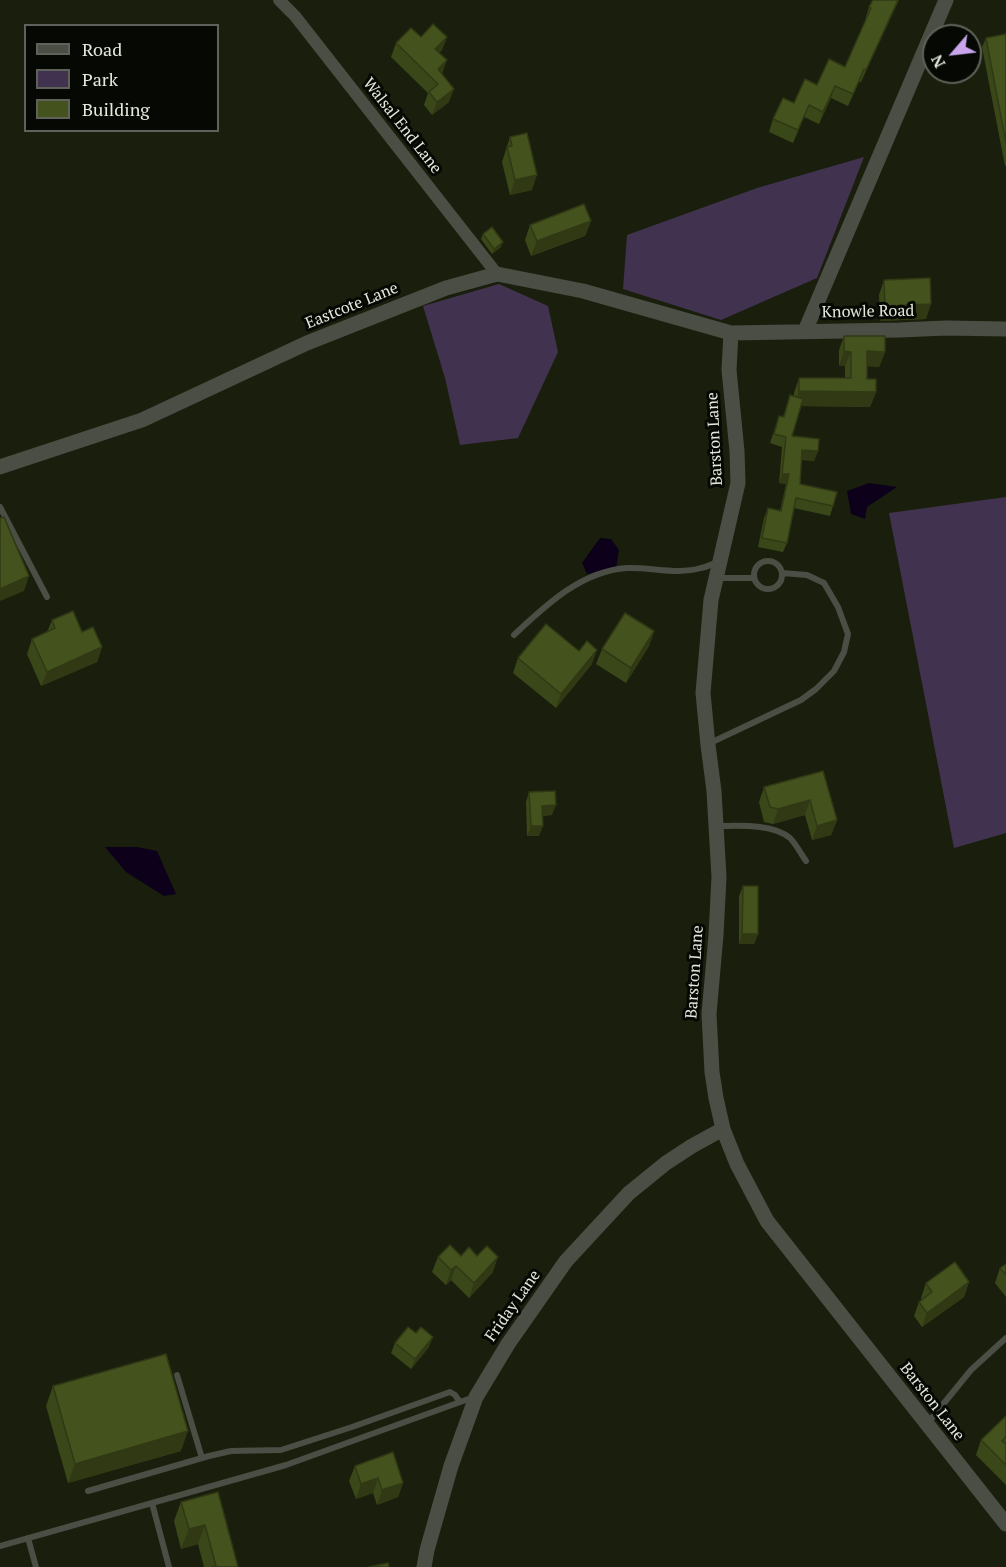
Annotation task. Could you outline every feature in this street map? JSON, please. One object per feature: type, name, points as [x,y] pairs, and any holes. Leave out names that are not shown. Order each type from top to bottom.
[{"type":"street","name":"Walsal End Lane","points":[[279,0],[295,16],[497,274]]},
{"type":"street","points":[[805,331],[946,0]]},
{"type":"street","name":"Eastcote Lane","points":[[0,467],[142,420],[307,343],[446,288],[497,274],[583,291],[731,333]]},
{"type":"street","name":"Knowle Road","points":[[731,333],[946,328],[1006,329]]},
{"type":"street","name":"Barston Lane","points":[[731,333],[729,370],[738,483],[711,600],[704,693],[714,791],[719,877],[709,1014],[712,1072],[723,1129],[737,1164],[766,1221],[1006,1524]]},
{"type":"street","name":"Friday Lane","points":[[424,1567],[451,1466],[476,1397],[508,1344],[566,1261],[629,1193],[666,1163],[723,1129]]},
{"type":"lane","points":[[0,507],[47,597]]},
{"type":"lane","points":[[514,635],[554,599],[592,577],[627,568],[680,571],[700,569],[719,561]]},
{"type":"lane","points":[[765,561],[778,565],[782,573],[779,582],[768,589],[759,586],[754,578],[755,569],[765,561]]},
{"type":"lane","points":[[708,745],[801,700],[816,689],[834,670],[844,652],[848,634],[838,607],[824,583],[807,575],[782,573]]},
{"type":"lane","points":[[715,578],[754,578]]},
{"type":"lane","points":[[716,826],[759,827],[781,832],[791,839],[806,861]]},
{"type":"lane","points":[[926,1424],[971,1370],[1006,1338]]},
{"type":"lane","points":[[177,1375],[202,1458]]},
{"type":"lane","points":[[88,1491],[231,1451],[281,1450],[450,1392],[460,1402]]},
{"type":"lane","points":[[0,1546],[286,1465],[476,1397]]},
{"type":"lane","points":[[152,1503],[169,1567]]},
{"type":"lane","points":[[28,1538],[36,1567]]},
{"type":"green space","points":[[864,157],[817,278],[721,320],[623,289],[627,235],[757,188]]},
{"type":"green space","points":[[499,284],[548,306],[558,352],[518,438],[460,445],[445,378],[423,306]]},
{"type":"green space","points":[[1006,497],[1006,833],[954,848],[889,513]]},
{"type":"shaded area","points":[[869,483],[897,487],[867,507],[865,519],[851,514],[847,491]]},
{"type":"shaded area","points":[[600,538],[611,539],[619,550],[616,568],[587,574],[582,563]]},
{"type":"shaded area","points":[[105,847],[137,847],[157,851],[176,894],[164,896],[126,872]]},
{"type":"building","points":[[873,0],[898,0],[853,94],[835,86],[823,112],[809,105],[798,130],[773,119],[783,98],[794,103],[805,79],[817,85],[829,59],[845,67]]},
{"type":"building","points":[[433,24],[447,37],[435,49],[447,60],[438,69],[454,89],[437,102],[429,92],[438,84],[396,43],[411,28],[421,37]]},
{"type":"building","points":[[1006,34],[1006,143],[986,38]]},
{"type":"building","points":[[527,133],[537,175],[515,180],[507,147],[512,146],[510,137]]},
{"type":"building","points":[[584,204],[591,221],[537,241],[530,225]]},
{"type":"building","points":[[492,227],[503,242],[494,249],[483,234]]},
{"type":"building","points":[[930,278],[931,304],[885,306],[884,280]]},
{"type":"building","points":[[844,336],[885,336],[885,352],[867,351],[867,379],[876,379],[876,392],[799,391],[799,378],[851,378],[851,352],[844,351]]},
{"type":"building","points":[[790,395],[803,399],[792,436],[819,439],[818,451],[802,450],[800,484],[837,492],[833,506],[796,498],[787,543],[762,538],[768,508],[781,511],[789,474],[782,474],[786,437],[774,434],[779,416],[784,417]]},
{"type":"building","points":[[4,517],[29,576],[0,589],[0,518]]},
{"type":"building","points":[[73,611],[82,632],[93,627],[102,647],[47,672],[32,639],[55,628],[52,620]]},
{"type":"building","points":[[625,613],[654,631],[631,668],[602,649]]},
{"type":"building","points":[[546,624],[579,651],[587,641],[597,650],[561,694],[518,658]]},
{"type":"building","points":[[823,771],[837,820],[817,826],[810,800],[778,809],[770,807],[764,787]]},
{"type":"building","points":[[555,791],[556,805],[542,806],[543,826],[531,826],[529,792]]},
{"type":"building","points":[[743,886],[758,886],[758,934],[742,934]]},
{"type":"building","points":[[450,1245],[461,1256],[469,1247],[477,1256],[487,1246],[498,1257],[474,1283],[456,1266],[451,1270],[438,1257]]},
{"type":"building","points":[[955,1262],[969,1282],[927,1313],[919,1302],[932,1292],[926,1283]]},
{"type":"building","points":[[1006,1264],[1006,1275],[1000,1268]]},
{"type":"building","points":[[408,1327],[416,1333],[421,1327],[433,1337],[415,1359],[395,1343]]},
{"type":"building","points":[[166,1354],[188,1431],[75,1464],[53,1386]]},
{"type":"building","points":[[1006,1416],[1006,1437],[1002,1441],[1006,1444],[1006,1465],[981,1440]]},
{"type":"building","points":[[393,1452],[403,1483],[382,1490],[378,1478],[361,1484],[355,1466]]},
{"type":"building","points":[[218,1492],[238,1567],[212,1567],[216,1566],[205,1525],[189,1529],[181,1502]]},
{"type":"building","points":[[388,1563],[389,1567],[369,1567]]}]
